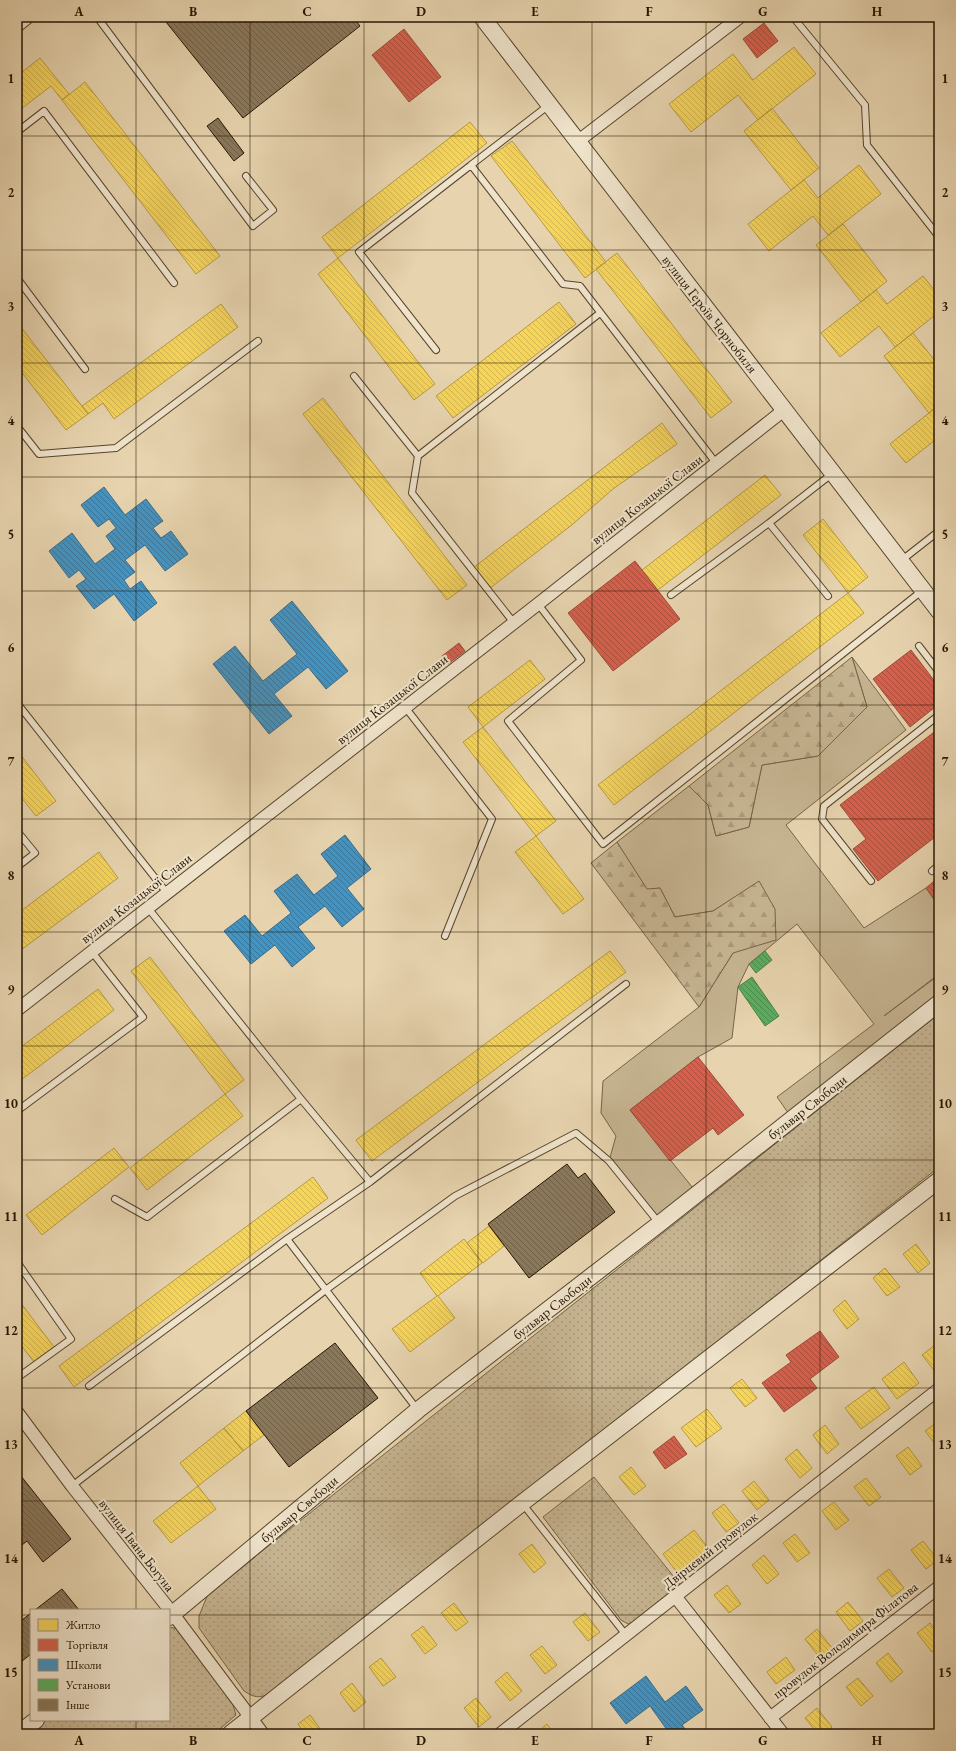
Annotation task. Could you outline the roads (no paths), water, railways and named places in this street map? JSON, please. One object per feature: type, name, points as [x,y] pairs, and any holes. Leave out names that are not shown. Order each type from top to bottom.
[{"type":"street","points":[[17,26],[28,17]]},
{"type":"street","name":"вулиця Героїв Чорнобиля","points":[[482,17],[939,611]]},
{"type":"street","points":[[577,142],[740,17]]},
{"type":"street","name":"вулиця Козацької Слави","points":[[17,1010],[514,623],[784,410]]},
{"type":"street","name":"бульвар Свободи","points":[[171,1615],[418,1410],[659,1224],[939,1003]]},
{"type":"street","points":[[230,1734],[522,1503],[939,1180]]},
{"type":"street","name":"Двірцевий провулок","points":[[500,1734],[939,1390]]},
{"type":"street","name":"вулиця Івана Богуна","points":[[17,1412],[166,1609]]},
{"type":"street","name":"провулок Володимира Філатова","points":[[770,1718],[939,1587]]},
{"type":"street","points":[[675,1596],[783,1734]]},
{"type":"street","name":"вулиця Івана Богуна","points":[[171,1615],[263,1734]]},
{"type":"street","points":[[18,1734],[35,1721]]},
{"type":"lane","points":[[98,17],[253,226],[273,210],[246,176]]},
{"type":"lane","points":[[793,17],[865,105],[866,146],[939,236]]},
{"type":"lane","points":[[436,350],[359,252],[549,105]]},
{"type":"lane","points":[[17,132],[44,112],[174,283]]},
{"type":"lane","points":[[471,165],[563,284],[580,286],[716,464]]},
{"type":"lane","points":[[17,278],[86,369]]},
{"type":"lane","points":[[514,623],[412,492],[418,456],[600,313]]},
{"type":"lane","points":[[17,426],[39,454],[116,448],[258,341]]},
{"type":"lane","points":[[354,376],[418,456]]},
{"type":"lane","points":[[672,595],[769,523],[832,473]]},
{"type":"lane","points":[[769,523],[828,596]]},
{"type":"lane","points":[[901,561],[939,531]]},
{"type":"lane","points":[[538,604],[581,660],[508,721],[604,844],[923,590]]},
{"type":"lane","points":[[919,646],[939,672]]},
{"type":"lane","points":[[17,703],[167,892]]},
{"type":"lane","points":[[405,707],[492,819],[445,936]]},
{"type":"lane","points":[[871,881],[822,819],[824,806],[939,715]]},
{"type":"lane","points":[[17,831],[35,853],[17,867]]},
{"type":"lane","points":[[932,871],[939,865]]},
{"type":"lane","points":[[148,908],[301,1099],[370,1182]]},
{"type":"lane","points":[[17,1112],[143,1017],[92,952]]},
{"type":"lane","points":[[89,1386],[287,1239],[370,1182],[626,984]]},
{"type":"lane","points":[[115,1199],[147,1217],[301,1099]]},
{"type":"lane","points":[[72,1486],[327,1289],[455,1196],[576,1133],[608,1161],[659,1224]]},
{"type":"lane","points":[[287,1239],[327,1289],[418,1410]]},
{"type":"lane","points":[[17,1262],[71,1339],[17,1378]]},
{"type":"lane","points":[[522,1503],[626,1635]]}]
